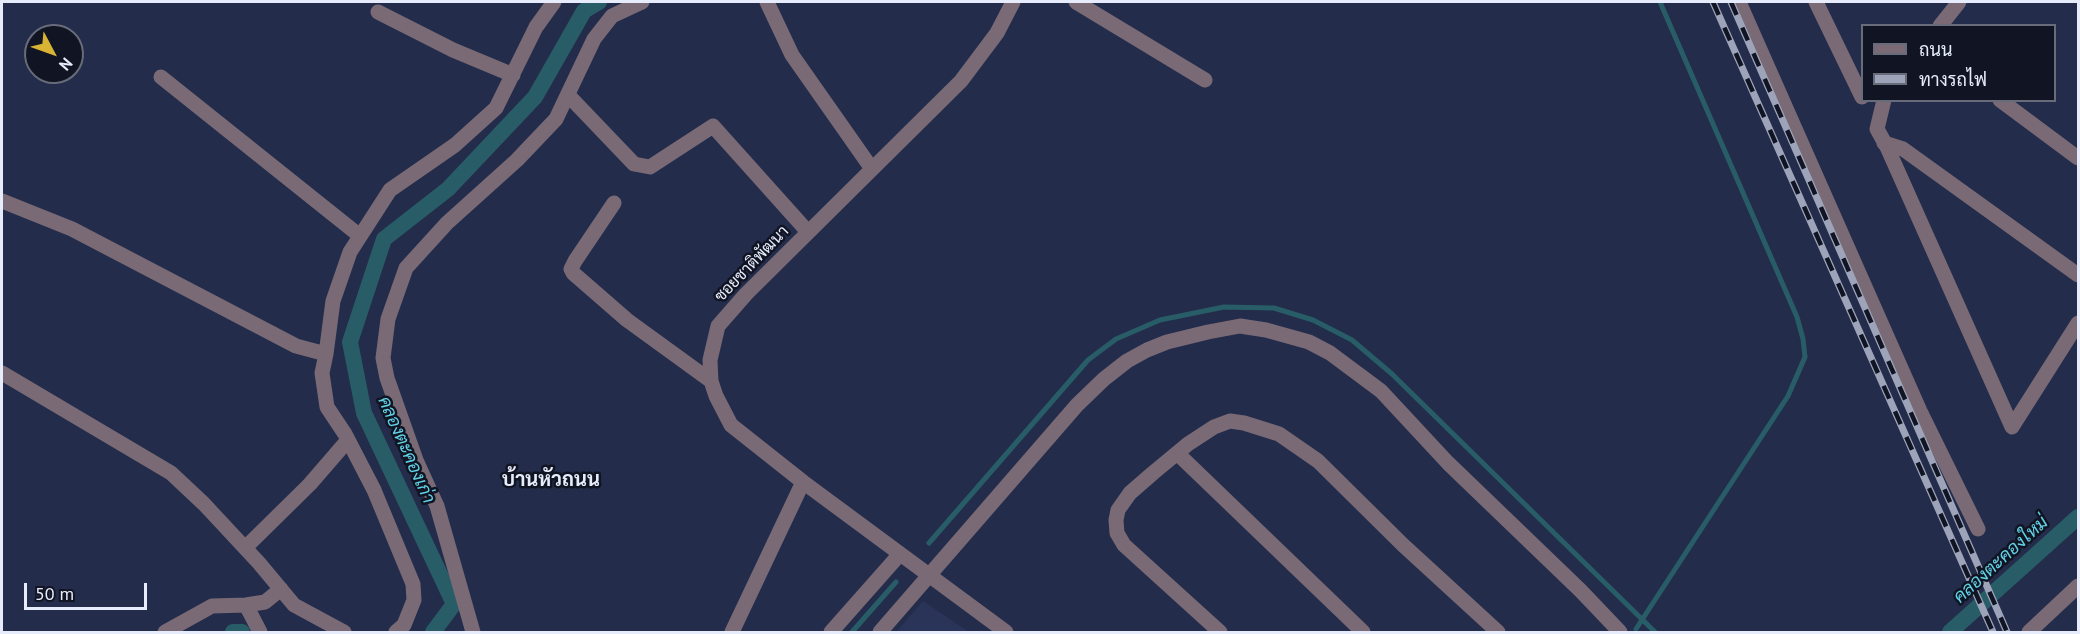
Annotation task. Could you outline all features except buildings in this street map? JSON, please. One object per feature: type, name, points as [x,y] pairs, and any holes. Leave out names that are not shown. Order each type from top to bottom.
[{"type":"street","points":[[396,633],[404,625],[414,600],[413,584],[374,490],[348,440],[327,407],[322,373],[333,301],[350,252],[390,190],[455,145],[496,108],[536,27],[554,2]]},
{"type":"street","points":[[473,633],[437,506],[416,460],[387,378],[383,358],[388,318],[406,268],[447,223],[517,160],[556,119],[594,39],[612,16],[642,2]]},
{"type":"street","points":[[767,2],[797,64],[872,169]]},
{"type":"street","name":"ซอยชาติพัฒนา","points":[[1006,633],[803,482],[731,425],[711,381],[710,360],[718,326],[746,294],[961,81],[998,33],[1013,2]]},
{"type":"street","points":[[1076,2],[1205,80]]},
{"type":"street","points":[[1739,2],[1920,411],[1978,529]]},
{"type":"street","points":[[1816,2],[1861,93]]},
{"type":"street","points":[[1942,24],[1959,2]]},
{"type":"street","points":[[378,12],[453,50],[513,75]]},
{"type":"street","points":[[161,77],[360,236]]},
{"type":"street","points":[[568,95],[634,164],[650,167],[713,126],[808,232]]},
{"type":"street","points":[[1880,102],[1877,129],[2012,427],[2079,324]]},
{"type":"street","points":[[2004,102],[2079,158]]},
{"type":"street","points":[[1884,143],[1903,149],[2079,275]]},
{"type":"street","points":[[2,201],[72,229],[296,346],[326,354]]},
{"type":"street","points":[[614,203],[575,261],[571,269],[573,273],[627,320],[711,381]]},
{"type":"street","points":[[880,633],[1077,405],[1104,379],[1127,361],[1167,342],[1240,326],[1266,330],[1309,342],[1330,353],[1381,391],[1448,463],[1581,591],[1620,633]]},
{"type":"street","points":[[2,373],[171,473],[204,504],[294,605],[344,633]]},
{"type":"street","points":[[1220,633],[1124,545],[1117,533],[1116,520],[1118,510],[1130,493],[1177,453],[1214,427],[1230,421],[1279,434],[1318,461],[1403,545],[1498,633]]},
{"type":"street","points":[[245,548],[310,484],[348,440]]},
{"type":"street","points":[[1177,453],[1363,633]]},
{"type":"street","points":[[732,633],[803,482]]},
{"type":"street","points":[[831,633],[900,554]]},
{"type":"street","points":[[2029,633],[2079,586]]},
{"type":"street","points":[[165,633],[212,606],[265,602],[281,589]]},
{"type":"street","points":[[246,605],[260,633]]},
{"type":"shaded area","points":[[923,601],[969,632],[896,632]]},
{"type":"waterway","name":"คลองตะคองเก่า","points":[[433,632],[454,604],[364,413],[350,342],[384,239],[448,189],[535,97],[584,11],[599,2]]},
{"type":"waterway","points":[[1636,629],[1788,396],[1805,357],[1797,317],[1660,2]]},
{"type":"waterway","points":[[929,543],[1088,360],[1116,339],[1160,320],[1224,307],[1274,308],[1313,320],[1352,340],[1392,374],[1655,632]]},
{"type":"waterway","name":"คลองตะคองใหม่","points":[[1950,632],[2078,517]]},
{"type":"waterway","points":[[852,632],[896,582]]},
{"type":"waterway","name":"คลองตะคองเก่า","points":[[233,632],[242,632]]},
{"type":"railway","points":[[1713,2],[1993,632]]},
{"type":"railway","points":[[1731,2],[2007,632]]},
{"type":"district","name":"บ้านหัวถนน","points":[[551,480]]}]
